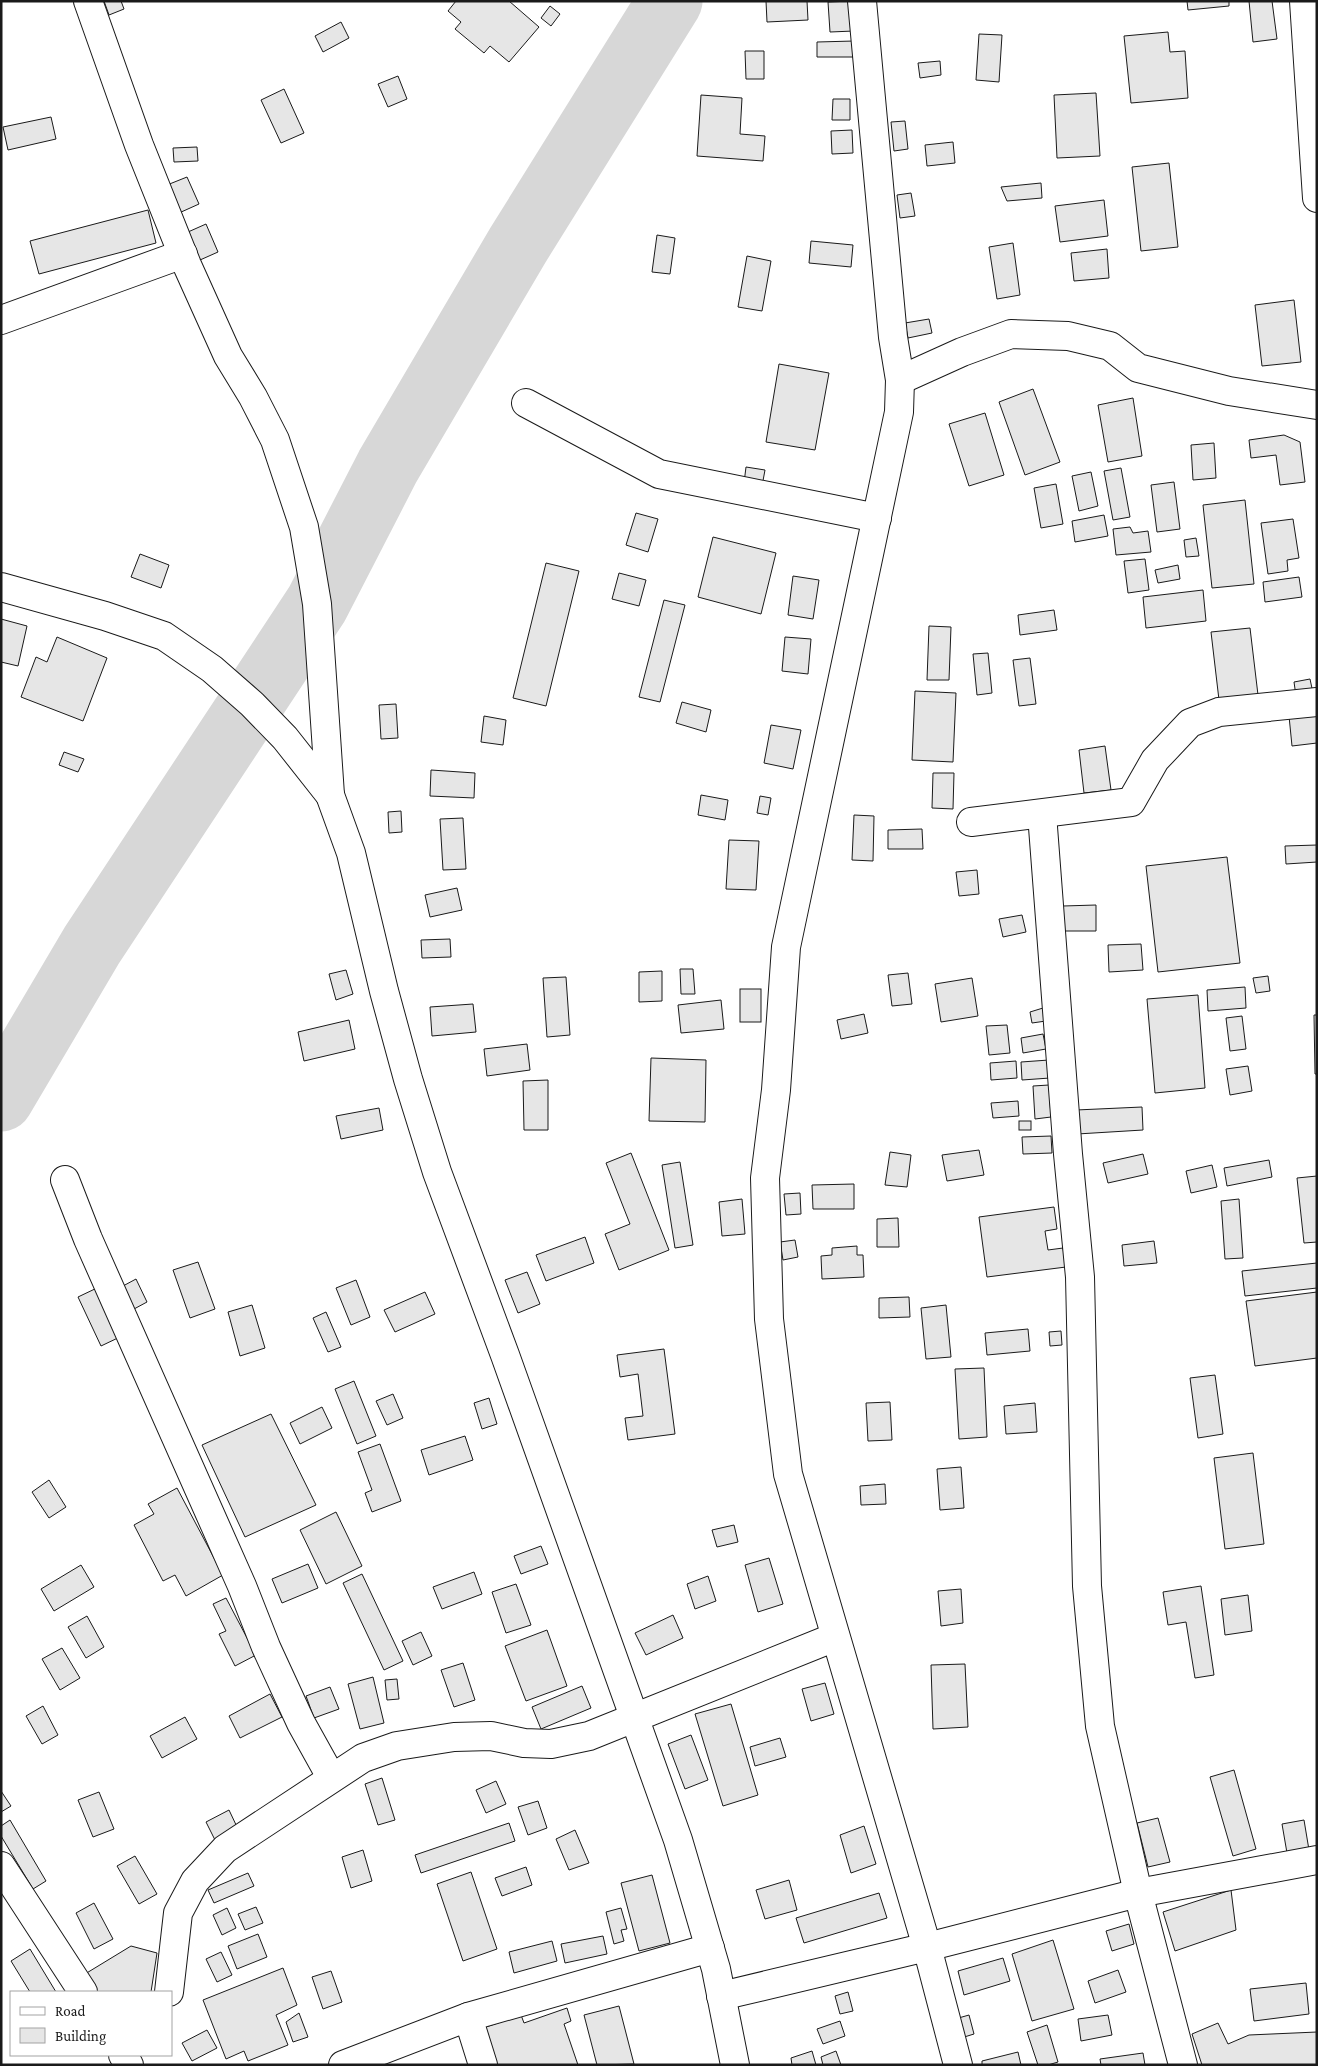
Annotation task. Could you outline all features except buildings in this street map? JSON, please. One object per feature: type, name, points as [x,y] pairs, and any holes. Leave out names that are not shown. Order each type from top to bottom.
[{"type":"main road","points":[[88,1],[139,145],[183,254],[228,356],[253,397],[275,440],[304,527],[317,604],[330,795],[351,853],[393,1026],[437,1172],[509,1364],[678,1840],[710,1948],[735,2065]]},
{"type":"main road","points":[[862,1],[893,337],[900,380],[899,412],[786,947],[776,1090],[765,1178],[769,1319],[788,1474],[927,1947],[958,2065]]},
{"type":"main road","points":[[1304,1],[1317,198]]},
{"type":"main road","points":[[1,320],[183,254]]},
{"type":"main road","points":[[900,380],[962,352],[1011,334],[1068,336],[1110,346],[1138,368],[1229,391],[1317,405]]},
{"type":"main road","points":[[526,403],[659,474],[877,518]]},
{"type":"main road","points":[[1,587],[104,616],[164,636],[212,669],[252,704],[285,738],[330,795]]},
{"type":"main road","points":[[971,822],[1131,802],[1155,760],[1190,722],[1219,712],[1317,702]]},
{"type":"main road","points":[[1042,814],[1068,1154],[1080,1277],[1087,1586],[1100,1726],[1138,1893],[1183,2065]]},
{"type":"main road","points":[[65,1180],[88,1239],[242,1586],[266,1647],[301,1724],[331,1778]]},
{"type":"main road","points":[[169,1991],[178,1912],[194,1880],[225,1849],[363,1758],[397,1746],[454,1737],[491,1736],[524,1743],[551,1744],[589,1736],[835,1637]]},
{"type":"main road","points":[[721,1996],[927,1947],[1138,1893],[1317,1860]]},
{"type":"main road","points":[[1,1866],[82,1991]]},
{"type":"main road","points":[[343,2065],[468,2017],[710,1948]]},
{"type":"main road","points":[[468,2017],[483,2065]]},
{"type":"waterway","points":[[1,1099],[92,945],[317,604],[388,466],[518,245],[670,1]]}]
